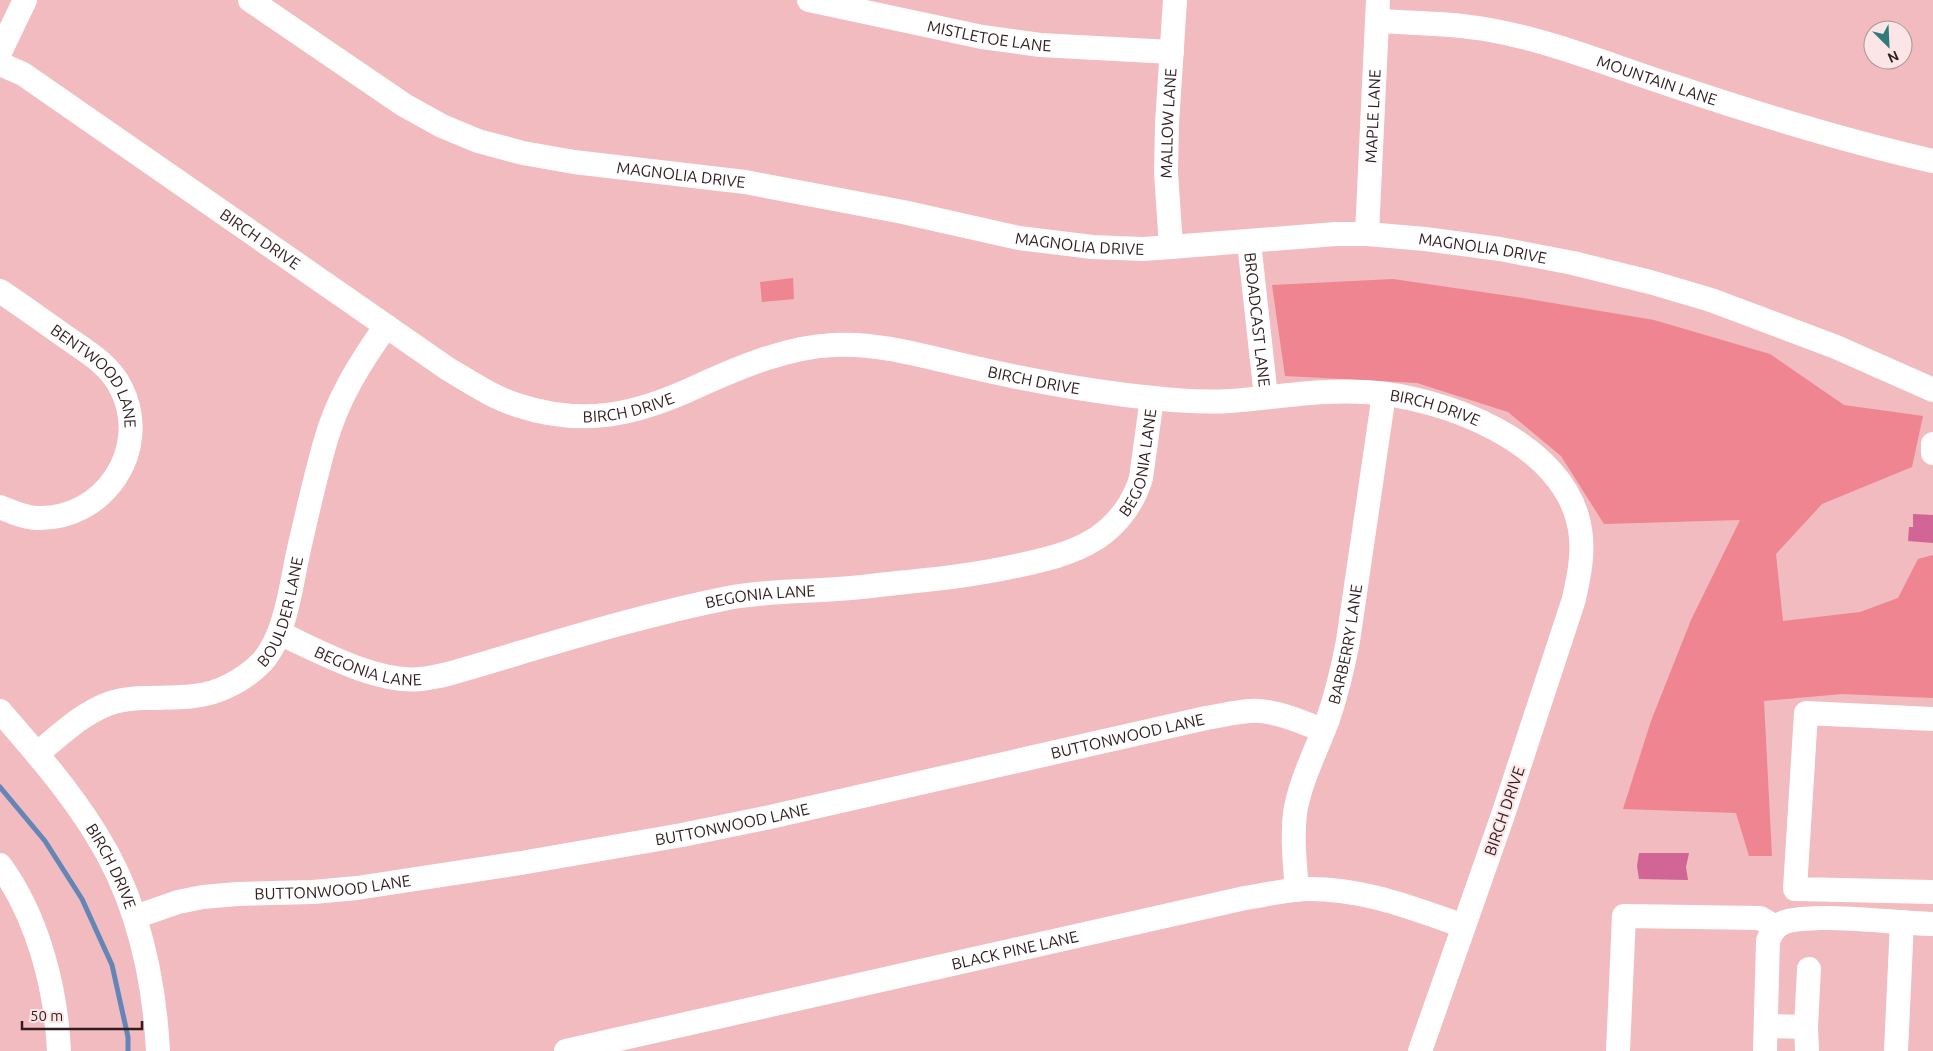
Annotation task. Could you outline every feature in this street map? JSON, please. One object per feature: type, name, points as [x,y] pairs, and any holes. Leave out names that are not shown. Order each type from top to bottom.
[{"type":"street","points":[[0,52],[25,0]]},
{"type":"street","name":"MAGNOLIA DRIVE","points":[[250,0],[404,105],[442,126],[478,141],[523,153],[574,162],[745,182],[1019,238],[1092,247],[1143,249],[1336,234],[1367,234],[1425,239],[1500,249],[1573,263],[1650,282],[1711,300],[1836,347],[1933,390]]},
{"type":"street","name":"MISTLETOE LANE","points":[[809,0],[982,37],[1040,45],[1172,52]]},
{"type":"street","name":"MALLOW LANE","points":[[1171,247],[1166,172],[1166,134],[1175,0]]},
{"type":"street","name":"MOUNTAIN LANE","points":[[1377,11],[1490,30],[1535,41],[1802,127],[1867,146],[1933,162]]},
{"type":"street","name":"MAPLE LANE","points":[[1367,234],[1377,11]]},
{"type":"street","name":"BIRCH DRIVE","points":[[0,64],[23,74],[448,369],[488,393],[515,405],[549,414],[574,417],[618,414],[655,404],[764,359],[795,351],[838,345],[864,346],[907,352],[1042,382],[1152,398],[1200,402],[1343,391],[1384,394],[1418,399],[1454,410],[1475,418],[1508,437],[1538,459],[1553,473],[1565,489],[1574,507],[1580,526],[1582,549],[1574,599],[1503,815],[1420,1051]]},
{"type":"street","name":"BROADCAST LANE","points":[[1249,242],[1266,397]]},
{"type":"street","name":"BENTWOOD LANE","points":[[0,290],[104,364],[121,388],[128,405],[131,422],[127,458],[120,474],[89,503],[70,512],[50,517],[35,518],[17,514],[0,507]]},
{"type":"street","name":"BOULDER LANE","points":[[37,754],[73,724],[109,704],[132,698],[195,696],[211,693],[230,685],[260,664],[267,656],[279,633],[290,593],[310,499],[325,441],[336,409],[352,376],[386,326]]},
{"type":"street","name":"BARBERRY LANE","points":[[1297,890],[1294,840],[1295,813],[1299,796],[1340,680],[1349,637],[1384,394]]},
{"type":"street","name":"BEGONIA LANE","points":[[279,633],[349,666],[378,674],[420,680],[448,674],[618,625],[729,598],[766,592],[838,589],[954,578],[1053,558],[1077,549],[1098,538],[1112,526],[1138,490],[1152,398]]},
{"type":"street","points":[[1933,444],[1933,453]]},
{"type":"street","name":"BIRCH DRIVE","points":[[0,711],[37,754],[97,834],[121,880],[135,917],[145,952],[150,978],[158,1051]]},
{"type":"street","name":"BUTTONWOOD LANE","points":[[135,917],[178,902],[203,897],[357,888],[521,863],[682,835],[770,817],[1206,718],[1248,711],[1266,712],[1323,730]]},
{"type":"street","points":[[1933,719],[1806,713],[1795,889],[1933,892]]},
{"type":"street","points":[[0,865],[22,902],[48,972],[60,1051]]},
{"type":"street","name":"BLACK PINE LANE","points":[[566,1051],[1245,898],[1297,890],[1347,891],[1374,896],[1464,926]]},
{"type":"street","points":[[1618,1051],[1624,916],[1760,918],[1776,927]]},
{"type":"street","points":[[1765,1051],[1768,941],[1770,934],[1776,927],[1785,922],[1806,919],[1840,918],[1933,924]]},
{"type":"street","points":[[1896,1051],[1902,922]]},
{"type":"street","points":[[1807,1051],[1806,1027],[1809,969]]},
{"type":"street","points":[[1766,1026],[1806,1027]]},
{"type":"shaded area","points":[[793,278],[794,299],[762,302],[760,282]]},
{"type":"shaded area","points":[[1393,279],[1654,320],[1770,354],[1844,405],[1923,416],[1912,467],[1822,504],[1776,554],[1783,621],[1860,612],[1898,598],[1918,559],[1933,555],[1933,698],[1842,694],[1764,701],[1772,856],[1749,856],[1736,813],[1623,809],[1651,721],[1691,620],[1740,520],[1604,524],[1561,456],[1508,412],[1417,383],[1285,376],[1272,285]]},
{"type":"building","points":[[1913,514],[1933,515],[1933,543],[1908,541],[1909,527],[1913,527]]},
{"type":"building","points":[[1639,853],[1689,853],[1686,867],[1688,880],[1639,879],[1637,866]]},
{"type":"waterway","points":[[0,787],[45,841],[82,899],[112,965],[128,1037],[128,1051]]}]
